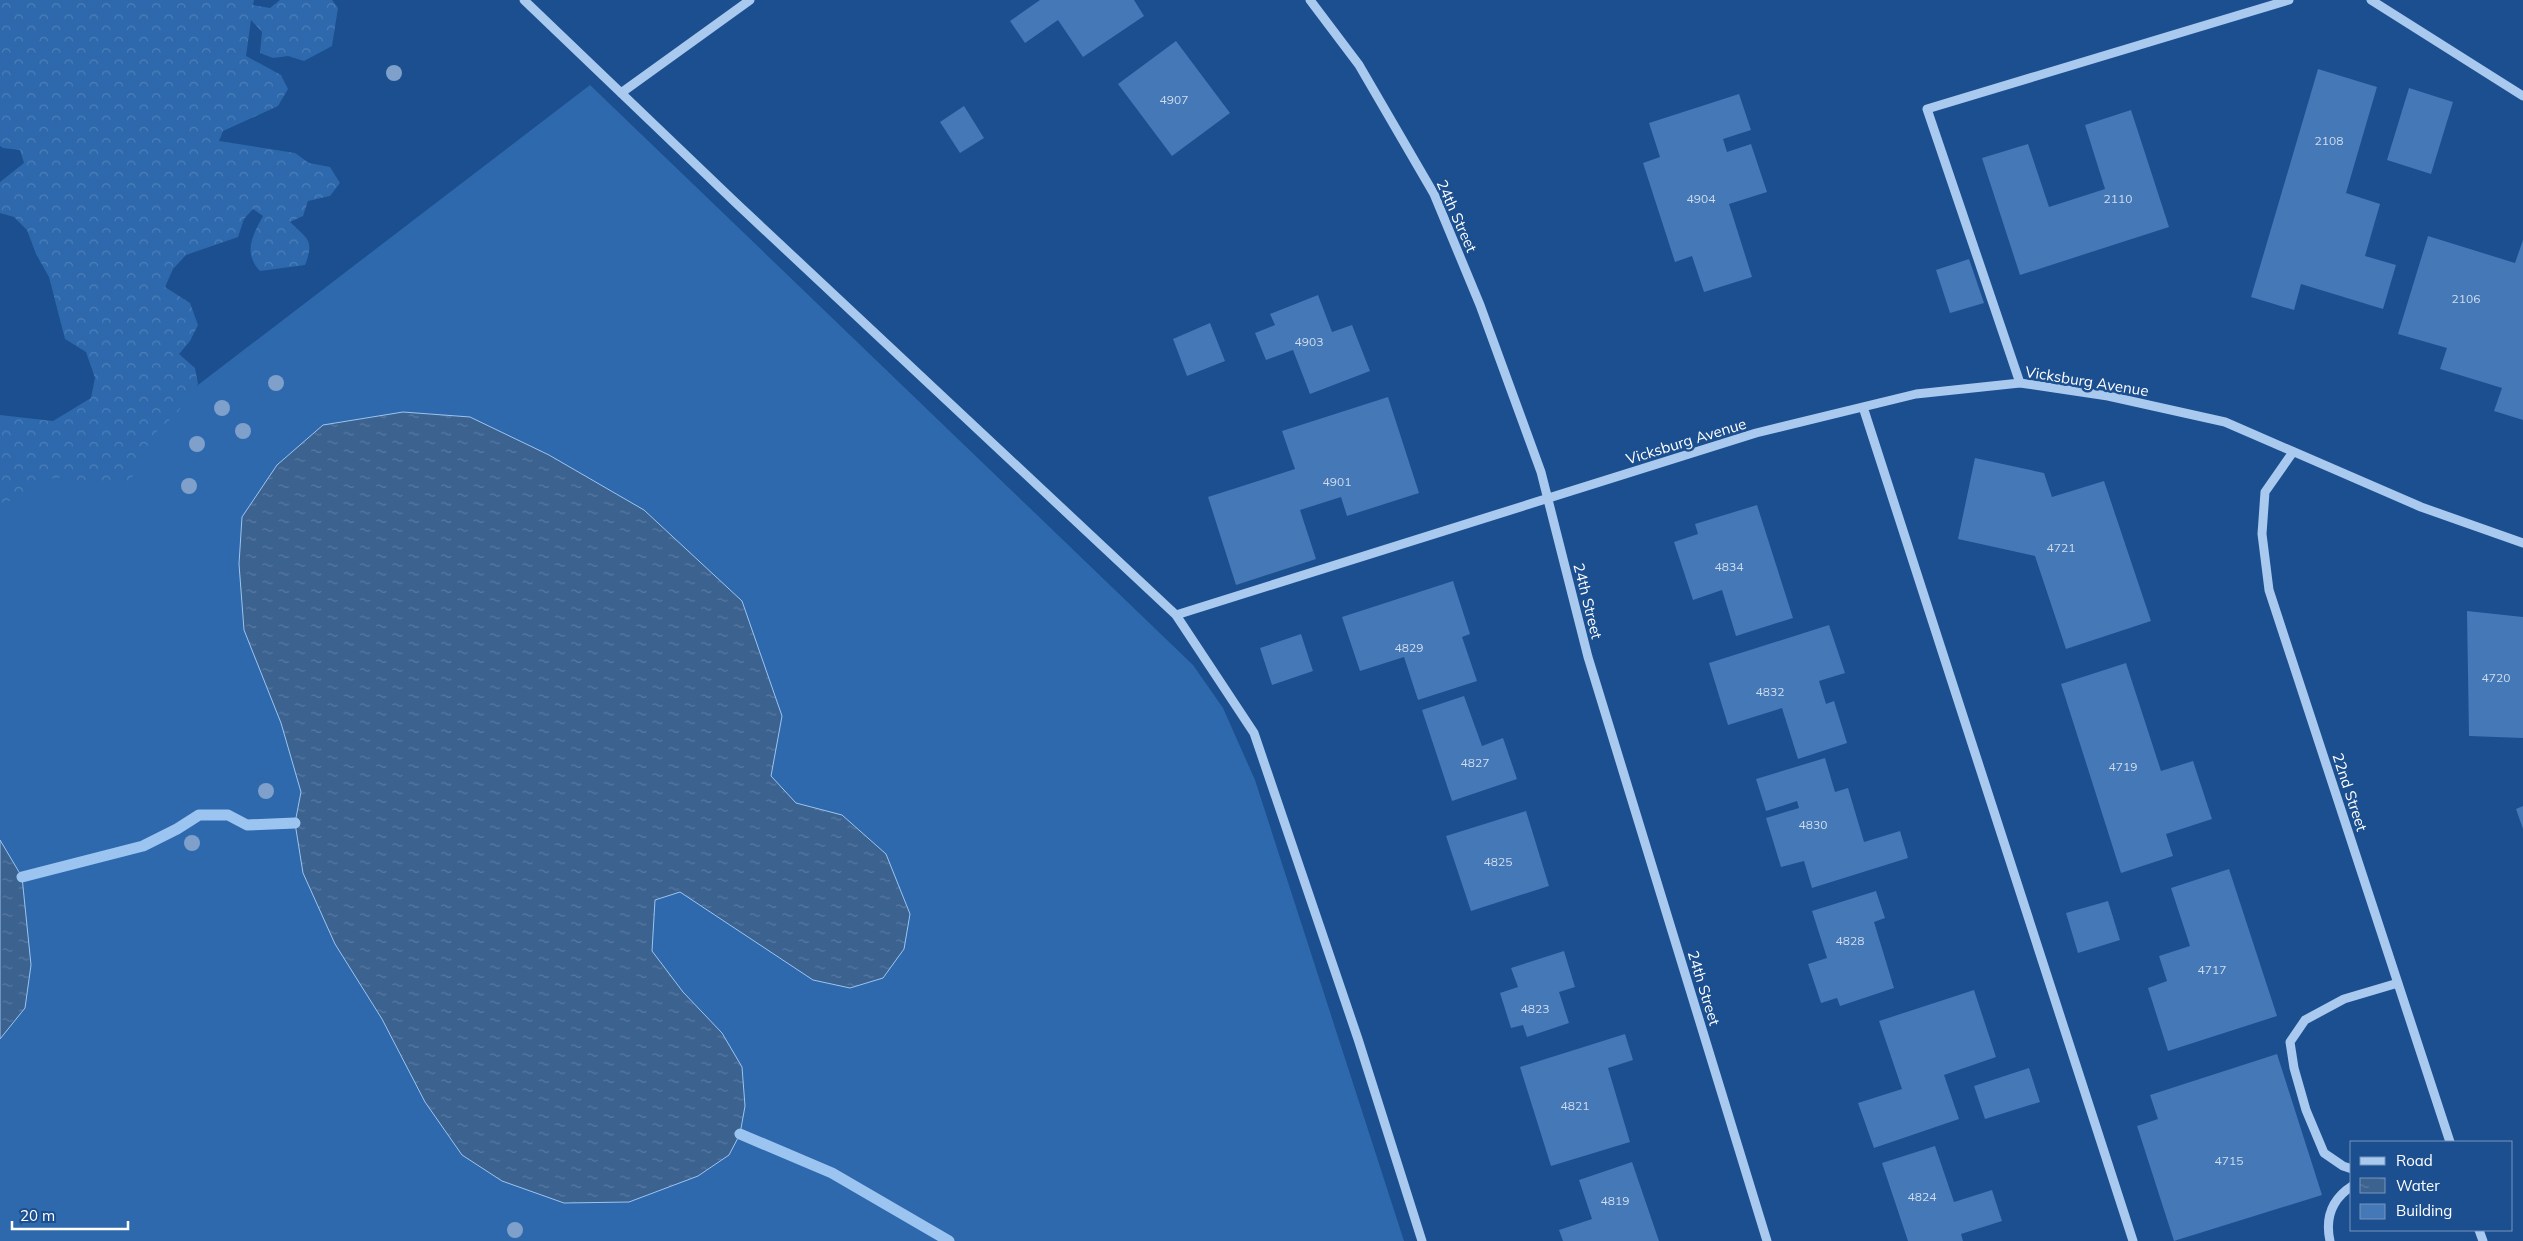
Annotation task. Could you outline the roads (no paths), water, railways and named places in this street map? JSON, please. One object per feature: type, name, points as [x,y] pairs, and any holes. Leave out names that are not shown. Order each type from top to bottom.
[{"type":"street","points":[[524,0],[1176,615],[1254,733],[1358,1040],[1422,1241]]},
{"type":"street","points":[[620,92],[750,0]]},
{"type":"street","name":"24th Street","points":[[1310,0],[1359,65],[1434,194],[1480,305],[1540,472],[1588,657],[1767,1241]]},
{"type":"street","points":[[2020,383],[1927,109],[2289,0]]},
{"type":"street","points":[[2371,0],[2523,96]]},
{"type":"street","name":"Vicksburg Avenue","points":[[1176,615],[1756,433],[1916,394],[2020,383],[2108,396],[2225,422],[2421,507],[2523,543]]},
{"type":"street","points":[[1863,407],[2133,1241]]},
{"type":"street","name":"22nd Street","points":[[2293,452],[2265,492],[2262,534],[2269,590],[2450,1141]]},
{"type":"street","points":[[2350,1168],[2324,1153],[2306,1110],[2294,1068],[2290,1042],[2305,1020],[2344,999],[2398,983]]},
{"type":"street","points":[[2330,1241],[2328,1221],[2332,1204],[2350,1188]]},
{"type":"water","points":[[403,412],[470,417],[549,455],[644,510],[742,601],[782,716],[771,776],[796,803],[842,815],[886,854],[910,914],[904,949],[883,978],[850,988],[813,980],[680,892],[655,900],[652,951],[683,992],[722,1033],[742,1067],[745,1106],[740,1134],[729,1155],[698,1176],[629,1202],[564,1203],[502,1181],[462,1155],[425,1102],[382,1019],[335,944],[303,873],[295,823],[301,792],[281,723],[244,630],[239,564],[242,517],[277,465],[323,425]]},
{"type":"water","points":[[0,840],[22,877],[31,965],[25,1008],[0,1039]]},
{"type":"waterway","points":[[22,877],[143,846],[177,829],[199,815],[228,815],[247,825],[295,823]]},
{"type":"waterway","points":[[740,1134],[832,1173],[949,1241]]}]
